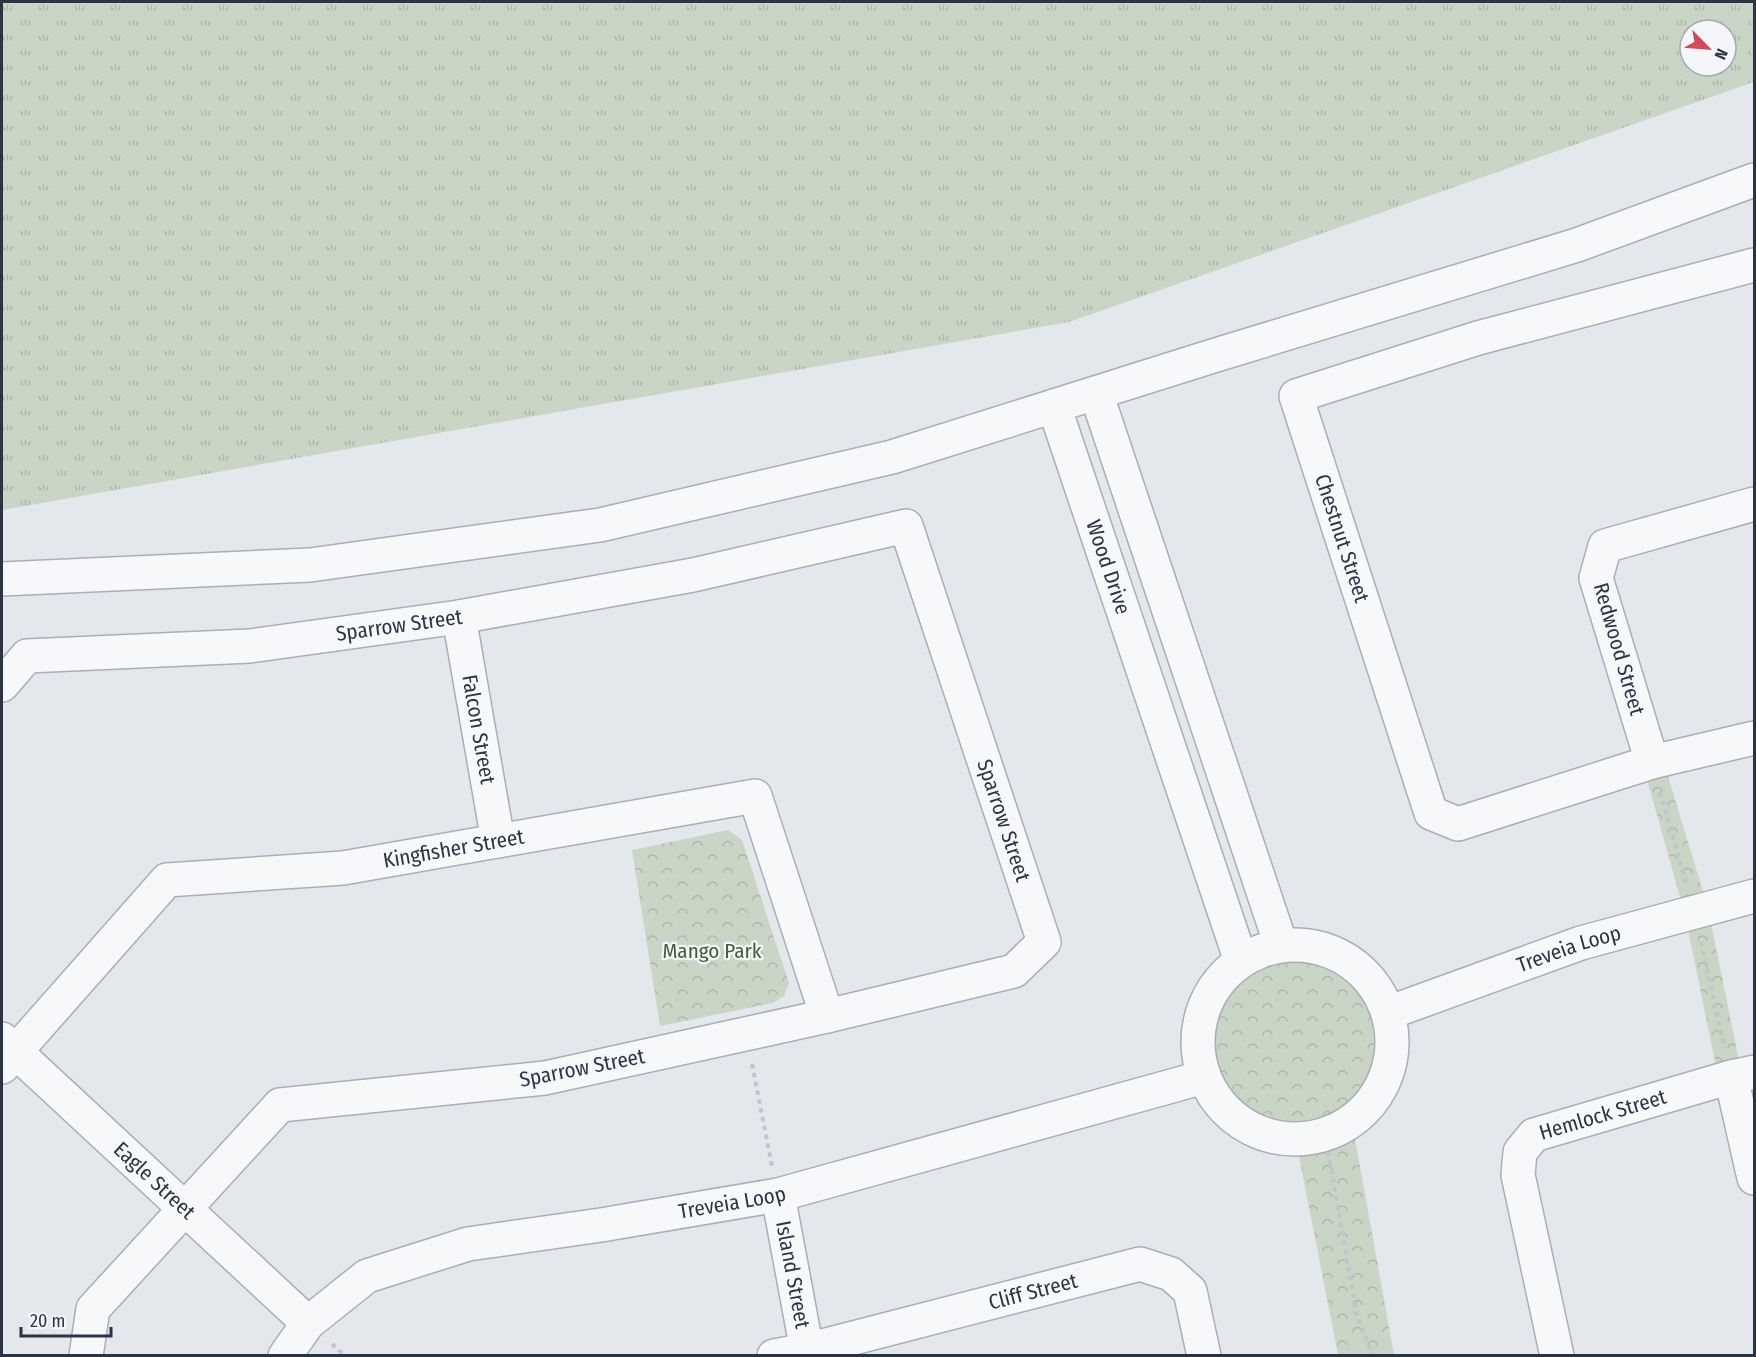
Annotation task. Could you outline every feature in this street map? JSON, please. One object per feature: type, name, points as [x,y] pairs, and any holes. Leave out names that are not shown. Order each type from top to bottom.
[{"type":"street","points":[[2,579],[310,565],[600,525],[892,457],[1577,245],[1755,180]]},
{"type":"street","name":"Chestnut Street","points":[[1755,265],[1478,338],[1296,396],[1431,813],[1458,824],[1652,762],[1755,738]]},
{"type":"street","name":"Wood Drive","points":[[1096,393],[1281,945]]},
{"type":"street","name":"Wood Drive","points":[[1054,406],[1241,960]]},
{"type":"street","name":"Redwood Street","points":[[1652,762],[1596,578],[1605,546],[1755,504]]},
{"type":"street","name":"Sparrow Street","points":[[2,685],[27,656],[250,646],[459,617],[693,575],[906,526],[1044,942],[1014,971],[827,1016],[545,1078],[280,1105],[93,1309],[86,1356]]},
{"type":"street","name":"Falcon Street","points":[[459,617],[498,842]]},
{"type":"street","points":[[1162,726],[1202,709]]},
{"type":"street","name":"Kingfisher Street","points":[[6,1052],[167,880],[343,868],[754,796],[827,1016]]},
{"type":"street","name":"Treveia Loop","points":[[1388,1013],[1581,943],[1755,896]]},
{"type":"street","points":[[1281,945],[1304,945],[1326,950],[1347,959],[1364,974],[1379,992],[1388,1013],[1392,1043],[1387,1072],[1373,1099],[1352,1120],[1325,1134],[1296,1139],[1266,1135],[1240,1122],[1218,1103],[1204,1077],[1198,1056],[1198,1034],[1211,992],[1224,975],[1241,960],[1281,945]]},
{"type":"street","name":"Eagle Street","points":[[6,1052],[185,1208],[308,1323]]},
{"type":"street","points":[[1743,1075],[1755,1178]]},
{"type":"street","name":"Hemlock Street","points":[[1557,1356],[1518,1175],[1520,1152],[1534,1135],[1743,1075]]},
{"type":"street","name":"Treveia Loop","points":[[285,1356],[308,1323],[367,1275],[468,1244],[601,1225],[778,1195],[1204,1077]]},
{"type":"street","name":"Island Street","points":[[778,1195],[807,1353]]},
{"type":"street","name":"Cliff Street","points":[[774,1356],[807,1353],[1140,1264],[1171,1274],[1190,1292],[1204,1356]]},
{"type":"path","points":[[746,1034],[778,1195]]},
{"type":"path","points":[[1325,1134],[1357,1316],[1373,1356]]},
{"type":"green space","points":[[2,2],[1754,2],[1754,82],[1069,322],[2,510]]},
{"type":"green space","points":[[1663,760],[1708,908],[1742,1076],[1719,1081],[1685,915],[1643,765]]},
{"type":"green space","name":"Mango Park","points":[[728,830],[742,840],[789,983],[784,996],[773,1003],[660,1026],[632,850]]},
{"type":"green space","points":[[1294,958],[1325,964],[1352,982],[1370,1009],[1376,1040],[1370,1071],[1352,1098],[1325,1116],[1294,1122],[1263,1116],[1236,1098],[1218,1071],[1212,1040],[1218,1009],[1236,982],[1263,964]]},
{"type":"green space","points":[[1352,1122],[1394,1355],[1338,1355],[1296,1141],[1324,1136]]}]
